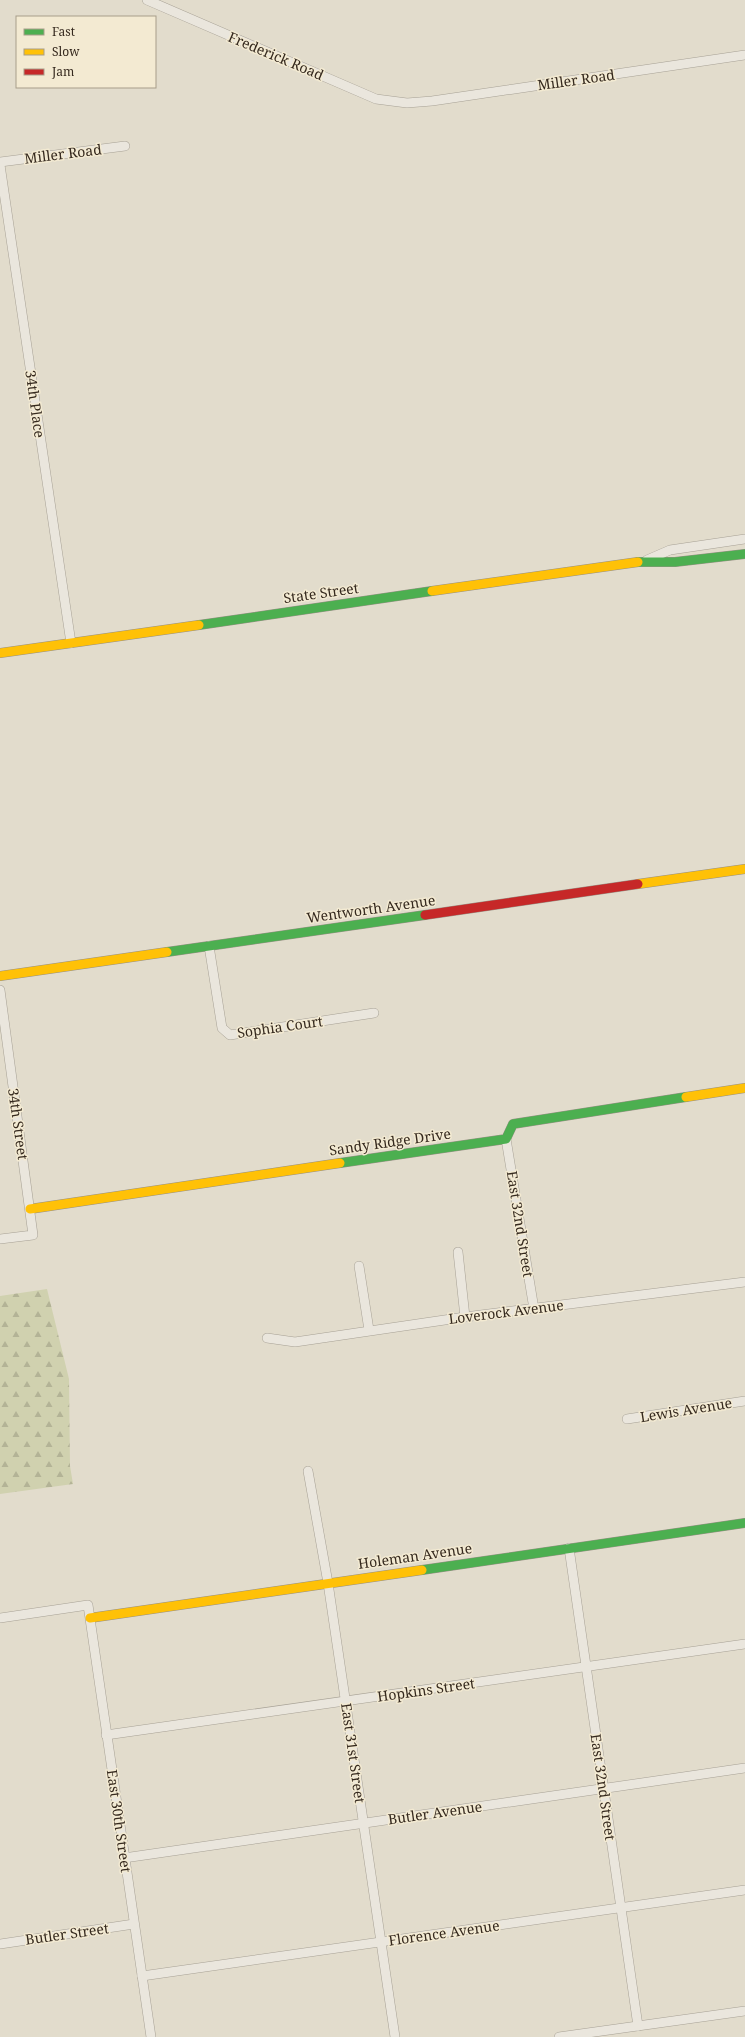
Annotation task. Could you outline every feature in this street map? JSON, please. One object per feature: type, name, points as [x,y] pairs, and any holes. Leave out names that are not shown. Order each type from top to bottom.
[{"type":"street","name":"Frederick Road","points":[[148,0],[376,99],[407,103]]},
{"type":"street","name":"Miller Road","points":[[407,103],[440,100],[745,55]]},
{"type":"street","name":"Miller Road","points":[[0,163],[125,146]]},
{"type":"street","name":"34th Place","points":[[0,163],[71,643]]},
{"type":"street","name":"State Street","points":[[645,561],[670,550],[745,539]]},
{"type":"street","name":"State Street","points":[[0,653],[645,561],[676,562],[745,554]]},
{"type":"street","name":"Wentworth Avenue","points":[[0,976],[745,869]]},
{"type":"street","name":"Sophia Court","points":[[209,946],[222,1028],[230,1034],[374,1013]]},
{"type":"street","name":"34th Street","points":[[0,990],[34,1235],[0,1240]]},
{"type":"street","points":[[506,1139],[513,1124],[745,1088]]},
{"type":"street","name":"Sandy Ridge Drive","points":[[30,1209],[506,1139]]},
{"type":"street","name":"East 32nd Street","points":[[506,1139],[534,1309]]},
{"type":"street","points":[[458,1252],[465,1317]]},
{"type":"street","points":[[359,1266],[369,1330]]},
{"type":"street","name":"Loverock Avenue","points":[[267,1338],[295,1342],[465,1317],[745,1282]]},
{"type":"street","name":"Lewis Avenue","points":[[627,1419],[745,1401]]},
{"type":"street","name":"East 31st Street","points":[[308,1471],[328,1583],[395,2037]]},
{"type":"street","name":"Holeman Avenue","points":[[90,1618],[745,1523]]},
{"type":"street","name":"East 32nd Street","points":[[569,1548],[638,2026]]},
{"type":"street","name":"East 30th Street","points":[[0,1618],[88,1605],[151,2037]]},
{"type":"street","name":"Hopkins Street","points":[[106,1735],[745,1644]]},
{"type":"street","name":"Butler Avenue","points":[[124,1858],[745,1768]]},
{"type":"street","name":"Florence Avenue","points":[[142,1976],[745,1890]]},
{"type":"street","name":"Butler Street","points":[[0,1944],[134,1924]]},
{"type":"street","points":[[559,2037],[745,2011]]},
{"type":"green space","points":[[47,1289],[69,1379],[70,1466],[73,1484],[0,1494],[0,1296]]},
{"type":"traffic: fast","points":[[638,562],[675,562],[745,554]]},
{"type":"traffic: fast","points":[[199,625],[432,591]]},
{"type":"traffic: fast","points":[[167,952],[425,915]]},
{"type":"traffic: fast","points":[[340,1163],[506,1139],[513,1124],[686,1097]]},
{"type":"traffic: fast","points":[[422,1570],[745,1523]]},
{"type":"traffic: slow","points":[[432,591],[638,562]]},
{"type":"traffic: slow","points":[[0,653],[199,625]]},
{"type":"traffic: slow","points":[[638,884],[745,869]]},
{"type":"traffic: slow","points":[[0,976],[167,952]]},
{"type":"traffic: slow","points":[[686,1097],[745,1088]]},
{"type":"traffic: slow","points":[[30,1209],[340,1163]]},
{"type":"traffic: slow","points":[[90,1618],[422,1570]]},
{"type":"traffic: jam","points":[[425,915],[638,884]]}]
